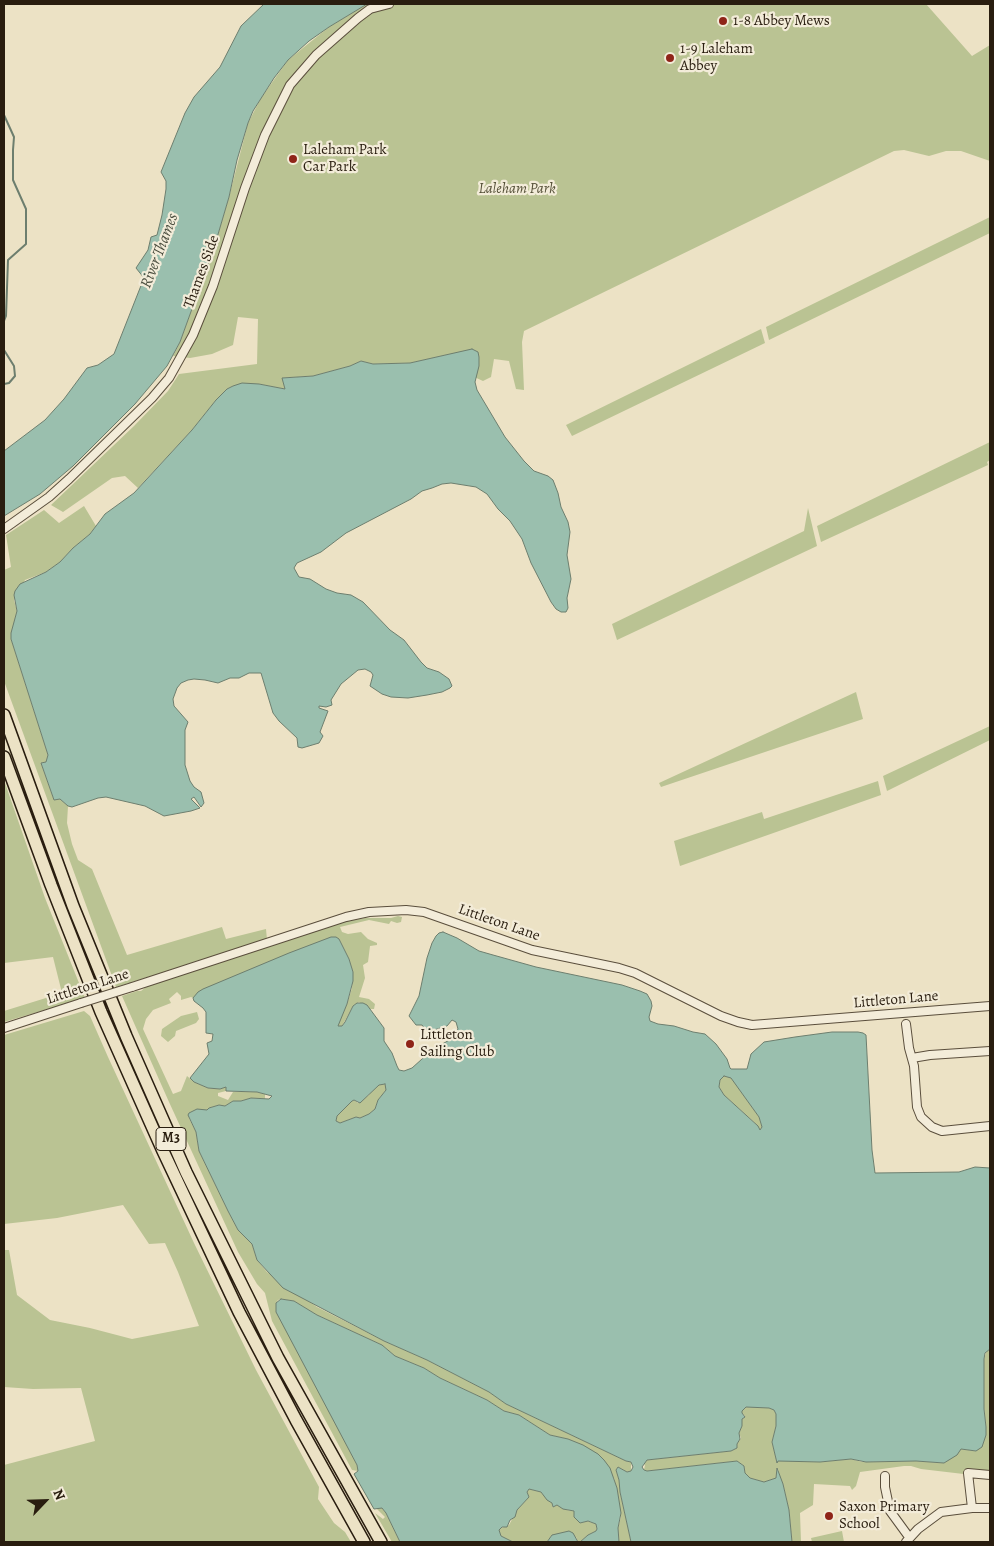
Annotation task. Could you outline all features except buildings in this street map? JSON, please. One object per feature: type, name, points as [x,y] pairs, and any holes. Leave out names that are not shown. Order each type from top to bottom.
[{"type":"highway","name":"M3","points":[[4,715],[73,906],[162,1119],[243,1290],[278,1358],[381,1542]]},
{"type":"highway","name":"M3","points":[[4,757],[94,994],[162,1151],[239,1312],[305,1437],[364,1542]]},
{"type":"street","name":"Thames Side","points":[[4,529],[69,480],[152,398],[169,378],[193,335],[213,286],[245,188],[265,135],[290,85],[316,55],[358,18],[370,10],[389,4]]},
{"type":"street","name":"Littleton Lane","points":[[4,1028],[346,917],[369,912],[406,910],[431,915],[532,950],[635,973],[721,1016],[752,1025],[990,1006]]},
{"type":"street","points":[[906,1024],[909,1048],[914,1066],[917,1107],[921,1117],[926,1123],[942,1131],[990,1126]]},
{"type":"street","points":[[912,1058],[990,1051]]},
{"type":"street","points":[[972,1508],[968,1473],[990,1475]]},
{"type":"street","points":[[885,1476],[890,1511],[907,1540],[941,1512],[990,1508]]},
{"type":"green space","name":"Laleham Park","points":[[367,4],[926,4],[972,56],[990,45],[990,161],[961,151],[946,151],[929,156],[904,150],[894,151],[524,331],[522,342],[524,390],[516,389],[509,361],[494,359],[491,377],[483,381],[472,376],[451,354],[410,363],[373,364],[361,361],[313,376],[283,378],[285,389],[259,384],[233,386],[216,400],[192,430],[138,488],[125,476],[112,478],[63,512],[51,505],[134,426],[168,391],[179,374],[257,364],[258,319],[238,317],[233,345],[212,354],[190,358],[173,356],[180,342],[214,248],[248,123],[261,98],[288,60],[329,27]]},
{"type":"green space","points":[[990,217],[990,233],[769,340],[766,327]]},
{"type":"green space","points":[[761,329],[765,343],[572,436],[566,425]]},
{"type":"green space","points":[[990,442],[990,460],[987,462],[988,465],[821,542],[817,526]]},
{"type":"green space","points":[[84,506],[96,526],[60,562],[46,572],[25,580],[14,600],[17,611],[11,639],[48,755],[46,762],[41,763],[54,800],[60,799],[68,806],[67,823],[78,860],[92,869],[127,955],[222,927],[226,939],[266,929],[267,940],[116,987],[4,681],[4,570],[11,567],[6,535],[44,510],[59,523]]},
{"type":"green space","points":[[808,508],[817,546],[617,640],[612,624],[804,531]]},
{"type":"green space","points":[[856,692],[863,719],[661,787],[659,783]]},
{"type":"green space","points":[[990,726],[990,740],[887,791],[883,776]]},
{"type":"green space","points":[[4,780],[45,898],[85,998],[4,1022],[4,1011],[62,993],[53,957],[4,963]]},
{"type":"green space","points":[[878,781],[881,795],[680,866],[674,841],[762,812],[764,819]]},
{"type":"green space","points":[[402,917],[401,922],[391,921],[389,924],[369,920],[340,927],[342,932],[348,934],[361,932],[368,939],[377,943],[377,945],[370,946],[368,962],[363,965],[365,978],[359,997],[369,999],[375,1004],[374,1009],[368,1009],[359,1002],[353,1006],[342,1026],[339,1027],[337,1024],[347,1004],[352,988],[353,972],[339,939],[193,998],[181,1000],[181,996],[177,992],[169,999],[171,1003],[153,1010],[146,1019],[143,1029],[173,1094],[181,1091],[187,1076],[194,1082],[208,1088],[220,1089],[226,1087],[226,1091],[218,1093],[218,1096],[228,1100],[233,1092],[265,1094],[265,1099],[251,1098],[233,1101],[225,1106],[219,1105],[209,1108],[189,1118],[196,1132],[199,1151],[228,1211],[238,1230],[252,1244],[257,1260],[267,1272],[317,1307],[384,1341],[427,1360],[489,1392],[506,1404],[631,1462],[631,1471],[627,1472],[618,1467],[616,1470],[631,1542],[619,1542],[618,1528],[621,1517],[614,1478],[568,1439],[550,1435],[519,1415],[504,1411],[487,1400],[440,1378],[424,1368],[395,1356],[382,1345],[317,1315],[294,1301],[278,1300],[276,1303],[357,1465],[358,1471],[352,1470],[272,1321],[265,1293],[257,1284],[238,1252],[122,996],[343,922],[365,918],[391,918]]},
{"type":"green space","points":[[84,1011],[90,1016],[194,1243],[256,1370],[319,1487],[318,1499],[334,1523],[345,1532],[351,1542],[4,1542],[4,1465],[95,1441],[81,1388],[33,1389],[4,1387],[4,1250],[9,1250],[17,1295],[50,1320],[132,1339],[199,1326],[165,1243],[149,1244],[123,1205],[57,1218],[4,1224],[4,1035]]},
{"type":"green space","points":[[197,1012],[199,1019],[196,1023],[176,1031],[175,1036],[168,1042],[161,1036],[162,1029],[181,1016]]},
{"type":"green space","points":[[724,1076],[731,1077],[759,1117],[762,1127],[760,1130],[754,1122],[724,1095],[719,1087],[720,1080]]},
{"type":"green space","points":[[379,1085],[386,1085],[386,1090],[378,1100],[375,1109],[369,1114],[340,1123],[336,1121],[337,1116],[352,1101],[354,1100],[358,1103]]},
{"type":"green space","points":[[987,1350],[989,1351],[990,1375],[989,1477],[904,1466],[860,1472],[856,1486],[852,1490],[850,1486],[814,1484],[813,1505],[800,1513],[801,1542],[792,1542],[789,1510],[777,1468],[776,1478],[764,1482],[750,1478],[745,1473],[744,1466],[737,1461],[644,1470],[645,1465],[643,1463],[647,1460],[731,1451],[737,1448],[741,1438],[739,1433],[742,1419],[745,1416],[742,1411],[750,1406],[769,1408],[774,1410],[776,1414],[776,1426],[772,1442],[777,1462],[778,1460],[820,1462],[851,1459],[862,1462],[916,1461],[944,1463],[961,1449],[976,1451],[986,1427],[983,1365]]},
{"type":"green space","points":[[529,1489],[541,1492],[552,1503],[552,1507],[557,1505],[574,1511],[574,1516],[581,1523],[587,1521],[596,1524],[596,1531],[580,1542],[578,1542],[576,1537],[552,1535],[547,1542],[513,1542],[501,1536],[499,1529],[509,1525],[517,1510],[529,1497],[527,1492]]},
{"type":"green space","points":[[376,1508],[382,1508],[386,1513],[400,1542],[392,1542],[375,1513],[383,1519],[385,1517]]},
{"type":"green space","points":[[842,1531],[844,1542],[812,1542],[811,1538]]},
{"type":"water","name":"River Thames","points":[[264,4],[367,4],[309,41],[288,60],[253,111],[237,160],[229,197],[214,248],[180,342],[167,366],[135,404],[73,466],[40,494],[4,516],[4,451],[45,420],[64,399],[87,368],[98,365],[114,354],[144,278],[136,268],[148,250],[151,237],[157,235],[166,189],[166,181],[161,172],[185,113],[194,97],[220,67],[241,26]]},
{"type":"water","points":[[472,349],[478,352],[479,357],[475,382],[477,390],[505,437],[534,471],[553,480],[558,493],[570,532],[567,555],[571,579],[566,612],[556,609],[551,602],[531,563],[522,539],[510,521],[487,494],[476,487],[451,483],[422,491],[411,499],[346,533],[321,552],[297,563],[294,568],[299,577],[310,579],[326,589],[337,593],[351,595],[363,602],[390,630],[404,640],[427,668],[439,672],[449,679],[452,686],[450,688],[442,692],[408,698],[391,697],[382,694],[370,686],[373,675],[371,672],[365,669],[358,670],[341,684],[331,700],[332,705],[326,707],[319,706],[319,708],[328,711],[320,732],[323,736],[319,743],[302,748],[298,747],[297,738],[273,713],[261,673],[249,673],[239,678],[230,678],[218,683],[205,680],[188,680],[181,683],[177,688],[173,699],[174,706],[188,722],[185,730],[185,765],[190,781],[201,792],[204,803],[201,807],[194,797],[191,799],[200,808],[164,816],[145,806],[106,797],[72,807],[60,799],[54,800],[41,763],[46,762],[48,755],[11,639],[17,611],[14,595],[20,584],[46,572],[60,562],[90,534],[105,514],[134,493],[227,389],[242,383],[285,389],[282,378],[313,376],[361,361],[373,364],[410,363]]},
{"type":"water","points":[[443,932],[457,938],[479,951],[536,967],[622,985],[647,994],[652,1006],[649,1017],[650,1021],[705,1034],[716,1044],[727,1059],[731,1069],[747,1069],[751,1054],[764,1042],[832,1032],[858,1032],[866,1035],[875,1173],[959,1172],[975,1167],[990,1168],[990,1349],[985,1353],[984,1359],[986,1435],[982,1447],[976,1451],[961,1449],[957,1455],[944,1463],[916,1461],[866,1462],[851,1459],[820,1462],[778,1461],[777,1463],[772,1442],[776,1426],[774,1410],[746,1407],[742,1411],[745,1417],[742,1419],[737,1448],[731,1451],[647,1460],[642,1467],[647,1471],[737,1461],[744,1466],[745,1473],[750,1478],[764,1482],[776,1478],[777,1468],[789,1510],[792,1542],[631,1542],[616,1470],[618,1467],[627,1472],[631,1471],[633,1467],[631,1462],[506,1404],[489,1392],[427,1360],[384,1341],[283,1288],[257,1260],[252,1244],[238,1230],[199,1151],[196,1132],[188,1115],[197,1109],[207,1110],[219,1105],[225,1106],[233,1101],[251,1098],[269,1099],[272,1096],[257,1092],[226,1091],[226,1087],[220,1089],[208,1088],[194,1082],[190,1078],[209,1054],[207,1043],[212,1041],[213,1034],[206,1033],[206,1012],[193,998],[203,989],[289,953],[331,937],[336,937],[339,939],[349,959],[353,972],[353,981],[347,1004],[338,1026],[342,1026],[353,1006],[357,1003],[367,1005],[384,1028],[384,1041],[392,1053],[399,1070],[404,1071],[412,1068],[432,1050],[451,1039],[458,1029],[456,1022],[452,1020],[447,1026],[434,1030],[425,1029],[422,1025],[416,1025],[409,1016],[419,996],[432,943],[439,933]],"holes":[[[724,1076],[731,1078],[759,1117],[762,1127],[760,1130],[724,1095],[719,1087],[720,1080]],[[385,1084],[386,1090],[378,1100],[375,1109],[369,1114],[340,1123],[336,1121],[337,1116],[352,1101],[360,1103],[379,1085]]]},
{"type":"water","points":[[281,1299],[294,1301],[317,1315],[382,1345],[395,1356],[424,1368],[440,1378],[487,1400],[504,1411],[519,1415],[550,1435],[568,1439],[598,1454],[610,1468],[617,1488],[621,1513],[618,1528],[619,1542],[580,1542],[596,1531],[596,1524],[588,1521],[580,1523],[574,1517],[574,1511],[563,1509],[557,1505],[553,1507],[552,1503],[541,1492],[529,1489],[527,1492],[529,1497],[517,1510],[515,1517],[510,1520],[507,1527],[502,1527],[499,1530],[501,1536],[513,1542],[400,1542],[386,1513],[382,1508],[374,1509],[354,1474],[358,1471],[357,1465],[276,1312],[276,1303]]},
{"type":"water","points":[[569,1531],[573,1533],[578,1542],[547,1542],[552,1535]]},
{"type":"waterway","points":[[4,115],[14,137],[13,180],[26,209],[26,244],[8,260],[6,316],[4,321]]},
{"type":"waterway","points":[[4,350],[14,366],[15,376],[9,383],[4,384]]},
{"type":"place","name":"1-8 Abbey Mews","points":[[723,21]]},
{"type":"place","name":"1-9 Laleham Abbey","points":[[670,58]]},
{"type":"place","name":"Laleham Park Car Park","points":[[293,159]]},
{"type":"place","name":"Littleton Sailing Club","points":[[410,1044]]},
{"type":"place","name":"Saxon Primary School","points":[[829,1516]]}]
